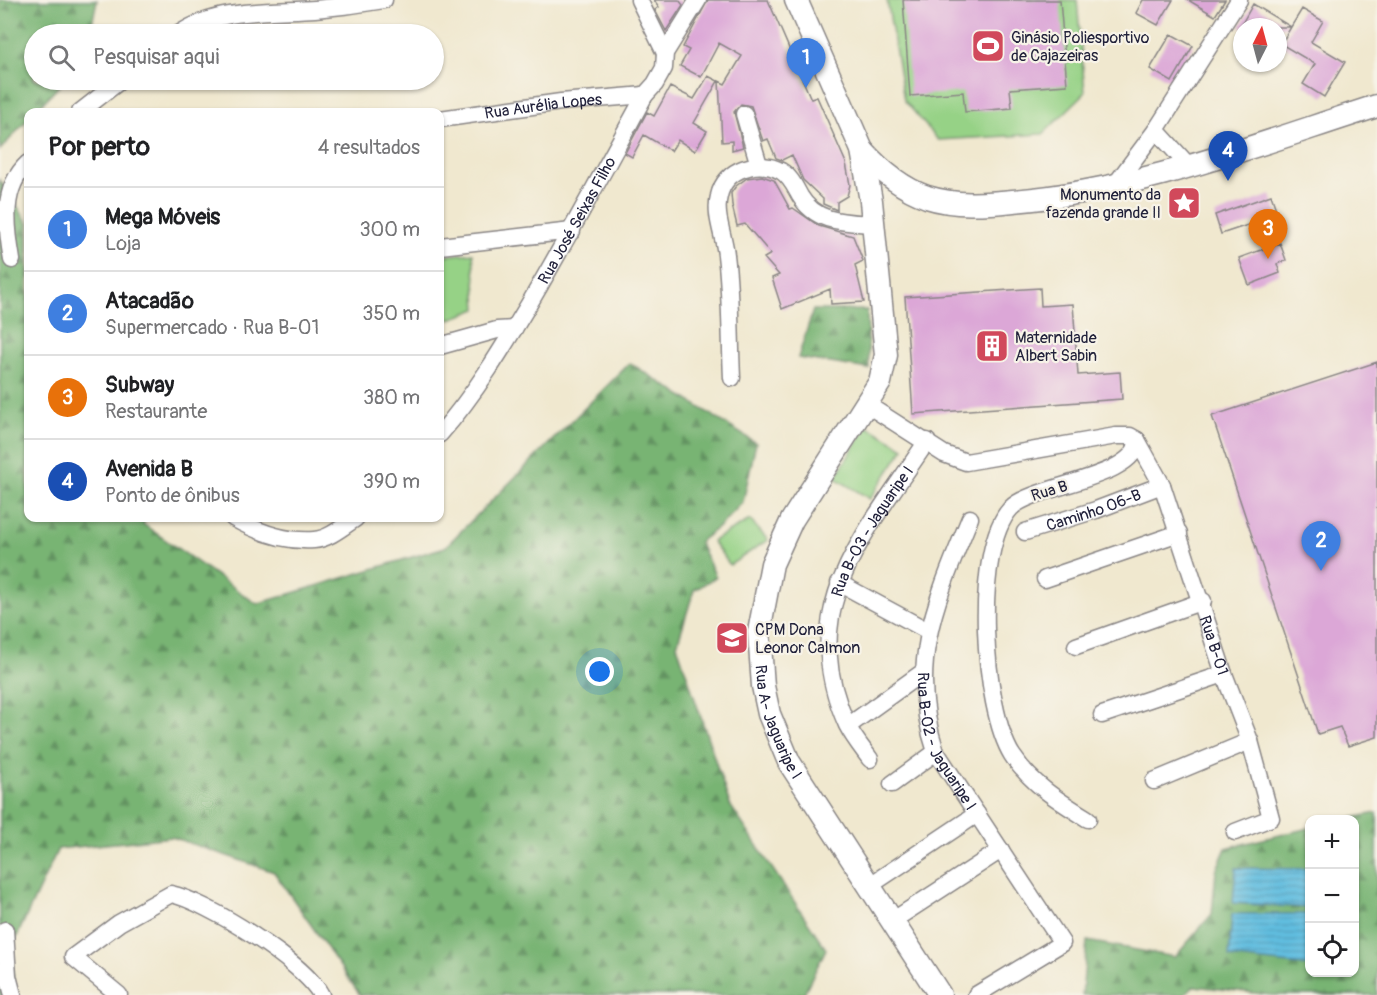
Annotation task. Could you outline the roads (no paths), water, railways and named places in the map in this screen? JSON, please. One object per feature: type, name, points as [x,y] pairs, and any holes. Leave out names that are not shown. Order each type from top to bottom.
[{"type":"main road","points":[[795,0],[862,150],[890,177],[908,189],[950,202],[991,203],[1053,197],[1115,185],[1188,165],[1377,106]]},
{"type":"main road","name":"Rua A- Jaguaripe I","points":[[862,150],[873,224],[886,355],[880,382],[781,543],[766,585],[759,632],[762,686],[778,740],[802,784],[940,995]]},
{"type":"street","points":[[200,24],[228,16],[340,7],[384,0]]},
{"type":"street","points":[[639,0],[664,53]]},
{"type":"street","name":"Rua José Seixas Filho","points":[[444,429],[481,382],[514,329],[572,231],[645,95],[655,84],[664,68],[664,53],[698,0]]},
{"type":"street","points":[[1115,185],[1156,130],[1239,0]]},
{"type":"street","points":[[85,108],[109,90]]},
{"type":"street","name":"Rua Aurélia Lopes","points":[[444,118],[561,102],[645,95]]},
{"type":"street","points":[[744,114],[759,165]]},
{"type":"street","points":[[1156,130],[1188,165]]},
{"type":"street","points":[[732,378],[726,253],[718,209],[718,197],[730,177],[739,170],[759,165],[772,167],[784,172],[815,214],[827,220],[873,224]]},
{"type":"street","points":[[12,260],[7,218],[9,197],[19,172],[24,167]]},
{"type":"street","points":[[444,246],[572,231]]},
{"type":"street","points":[[444,345],[497,330],[514,329]]},
{"type":"street","points":[[866,404],[944,454],[966,462],[1116,436],[1130,436],[1137,440]]},
{"type":"street","name":"Rua B-01","points":[[1137,440],[1162,485],[1203,601],[1224,674],[1250,741],[1270,818],[1235,832]]},
{"type":"street","name":"Rua B","points":[[1088,819],[1034,782],[1012,754],[996,719],[985,626],[988,579],[1002,520],[1020,499],[1064,486],[1120,464],[1132,456],[1137,448],[1137,440]]},
{"type":"street","name":"Rua B-03 - Jaguaripe I","points":[[870,759],[848,726],[834,687],[828,659],[832,603],[851,557],[927,441]]},
{"type":"street","name":"Caminho 06-B","points":[[1025,532],[1096,510],[1162,485]]},
{"type":"street","name":"Rua B-02 - Jaguaripe I","points":[[970,518],[928,631],[923,672],[930,734],[936,752],[1062,943],[976,995]]},
{"type":"street","points":[[240,522],[271,535],[315,540],[350,522]]},
{"type":"street","points":[[1045,579],[1179,533]]},
{"type":"street","points":[[839,584],[928,631]]},
{"type":"street","points":[[1076,646],[1203,601]]},
{"type":"street","points":[[848,726],[923,672]]},
{"type":"street","points":[[1102,715],[1224,674]]},
{"type":"street","points":[[1154,781],[1250,741]]},
{"type":"street","points":[[892,784],[936,752]]},
{"type":"street","points":[[869,886],[977,814]]},
{"type":"street","points":[[892,921],[1001,850]]},
{"type":"street","points":[[119,995],[73,957],[119,923],[171,894],[203,905],[223,916],[300,970],[321,995]]},
{"type":"street","points":[[5,930],[8,976],[13,995]]},
{"type":"water","points":[[1236,868],[1305,869],[1305,908],[1233,903]]},
{"type":"water","points":[[1232,914],[1305,914],[1305,966],[1229,957]]},
{"type":"place","name":"Ginásio Poliesportivo de Cajazeiras","points":[[988,46]]},
{"type":"place","name":"Mega Móveis","points":[[806,88]]},
{"type":"place","name":"Avenida B","points":[[1228,181]]},
{"type":"place","name":"Monumento da fazenda grande II","points":[[1184,203]]},
{"type":"place","name":"Subway","points":[[1268,259]]},
{"type":"place","name":"Maternidade Albert Sabin","points":[[992,346]]},
{"type":"place","name":"Atacadão","points":[[1321,571]]},
{"type":"place","name":"CPM Dona Leonor Calmon","points":[[732,638]]}]
